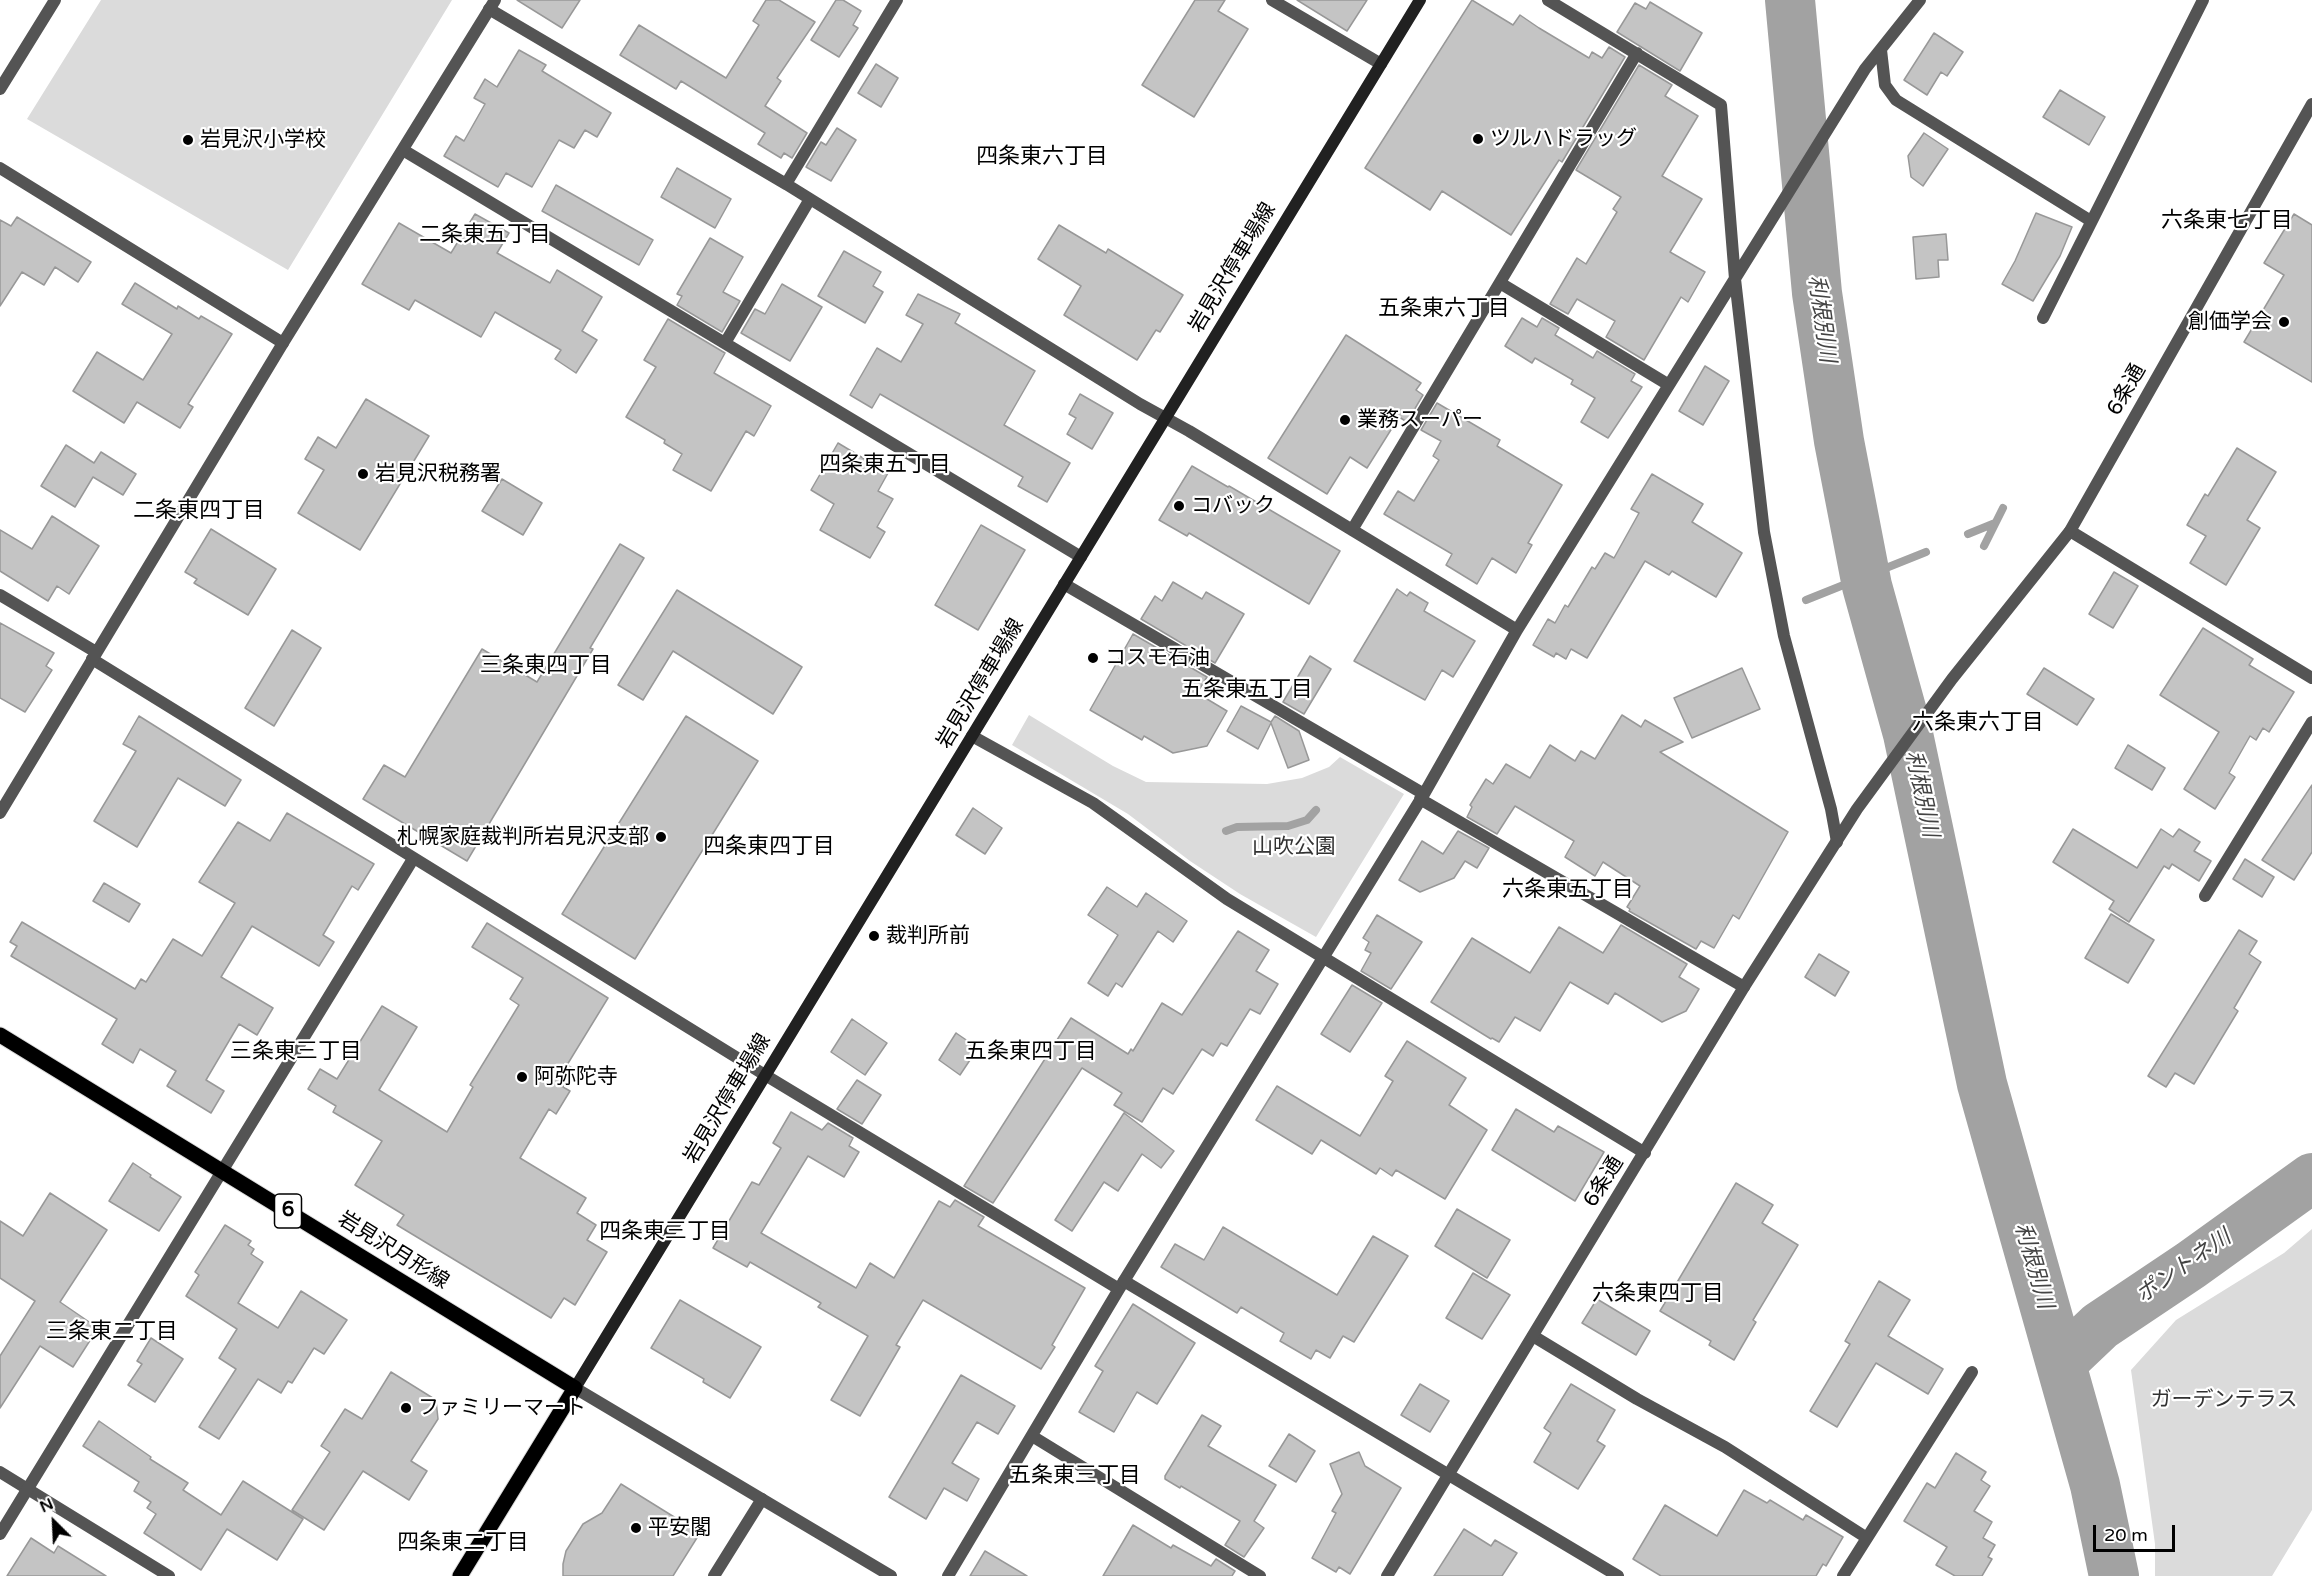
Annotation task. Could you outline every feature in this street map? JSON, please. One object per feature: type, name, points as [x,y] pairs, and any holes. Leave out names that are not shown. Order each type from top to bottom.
[{"type":"main road","name":"岩見沢停車場線","points":[[575,1388],[1420,0]]},
{"type":"main road","name":"岩見沢月形線","points":[[0,1035],[575,1388]]},
{"type":"main road","points":[[460,1576],[575,1388]]},
{"type":"street","points":[[0,89],[55,0]]},
{"type":"street","points":[[786,184],[897,0]]},
{"type":"street","points":[[1272,0],[1381,64]]},
{"type":"street","points":[[1548,0],[1721,105],[1735,279],[1764,532],[1775,598],[1831,809],[1837,842]]},
{"type":"street","points":[[948,1576],[1122,1285],[1422,796],[1517,630],[1865,69],[1920,0]]},
{"type":"street","points":[[2043,318],[2203,0]]},
{"type":"street","points":[[0,813],[283,343],[492,5],[1130,398],[1517,630]]},
{"type":"street","points":[[1881,50],[1885,85],[1896,100],[2091,221]]},
{"type":"street","points":[[1352,530],[1637,53]]},
{"type":"street","name":"6条通","points":[[1387,1576],[1744,987],[1857,809],[1952,679],[2070,531],[2312,104]]},
{"type":"street","points":[[403,150],[1081,557]]},
{"type":"street","points":[[0,168],[283,343]]},
{"type":"street","points":[[725,343],[810,199]]},
{"type":"street","points":[[1500,283],[1669,385]]},
{"type":"street","points":[[2070,531],[2312,678]]},
{"type":"street","points":[[1064,584],[1744,987]]},
{"type":"street","points":[[0,595],[413,859],[765,1075],[1449,1474],[1618,1576]]},
{"type":"street","points":[[2205,896],[2312,722]]},
{"type":"street","points":[[972,736],[1093,803],[1227,899],[1645,1153]]},
{"type":"street","points":[[0,1534],[413,859]]},
{"type":"street","points":[[1533,1336],[1637,1399],[1725,1447],[1867,1538]]},
{"type":"street","points":[[1843,1576],[1972,1372]]},
{"type":"street","points":[[575,1388],[891,1576]]},
{"type":"street","points":[[1032,1436],[1260,1576]]},
{"type":"street","points":[[0,1472],[169,1576]]},
{"type":"street","points":[[714,1576],[762,1499]]},
{"type":"green space","name":"岩見沢小学校","points":[[101,0],[452,0],[288,270],[27,119]]},
{"type":"green space","name":"山吹公園","points":[[1029,715],[1113,766],[1146,782],[1267,784],[1302,778],[1329,767],[1340,757],[1404,794],[1316,937],[1240,894],[1190,861],[1128,814],[1012,745]]},
{"type":"green space","name":"ガーデンテラス","points":[[2312,1229],[2312,1510],[2272,1576],[2155,1576],[2155,1544],[2131,1370],[2176,1320],[2284,1253]]},
{"type":"building","points":[[517,0],[580,0],[562,28]]},
{"type":"building","points":[[766,0],[779,0],[815,22],[777,78],[781,81],[765,106],[807,133],[792,158],[784,153],[781,158],[758,144],[765,133],[681,81],[676,89],[620,55],[639,25],[726,78],[759,25],[753,21]]},
{"type":"building","points":[[836,0],[843,0],[861,11],[853,25],[858,28],[839,57],[811,40]]},
{"type":"building","points":[[1195,0],[1225,0],[1218,11],[1248,29],[1194,117],[1142,85]]},
{"type":"building","points":[[1297,0],[1367,0],[1347,31]]},
{"type":"building","name":"ツルハドラッグ","points":[[1472,0],[1513,25],[1520,15],[1589,58],[1592,52],[1602,58],[1609,47],[1625,57],[1562,162],[1559,160],[1511,235],[1442,191],[1430,210],[1365,168]]},
{"type":"building","points":[[1650,2],[1702,33],[1680,71],[1617,32],[1635,3],[1646,9]]},
{"type":"building","points":[[1934,33],[1963,52],[1947,76],[1941,72],[1927,95],[1904,80]]},
{"type":"building","points":[[519,50],[546,65],[542,71],[611,113],[597,137],[585,130],[574,148],[559,140],[532,187],[506,173],[498,187],[444,156],[456,136],[464,141],[485,104],[474,98],[485,79],[497,87]]},
{"type":"building","points":[[876,64],[898,78],[881,107],[858,93]]},
{"type":"building","points":[[1639,65],[1672,85],[1665,96],[1698,116],[1662,176],[1702,199],[1670,252],[1705,272],[1688,302],[1681,297],[1644,360],[1606,337],[1615,321],[1577,299],[1568,314],[1550,304],[1577,258],[1586,264],[1617,212],[1613,209],[1621,197],[1576,170]]},
{"type":"building","points":[[2060,90],[2105,117],[2089,145],[2043,117]]},
{"type":"building","points":[[837,128],[856,140],[831,181],[806,167],[821,142],[826,145]]},
{"type":"building","points":[[1924,133],[1948,149],[1923,186],[1911,177],[1908,156]]},
{"type":"building","points":[[677,168],[731,199],[715,228],[661,197]]},
{"type":"building","points":[[556,185],[653,240],[639,265],[542,211]]},
{"type":"building","points":[[2036,213],[2072,227],[2060,256],[2033,301],[2002,284]]},
{"type":"building","points":[[475,214],[509,233],[497,253],[550,283],[557,270],[602,297],[582,331],[597,340],[576,373],[555,359],[561,350],[495,312],[481,337],[415,300],[409,310],[362,284],[399,223],[451,253]]},
{"type":"building","name":"創価学会","points":[[2294,214],[2312,225],[2312,382],[2244,342],[2284,275],[2264,263]]},
{"type":"building","points":[[17,217],[91,262],[78,282],[55,267],[44,285],[22,272],[0,306],[0,220],[11,226]]},
{"type":"building","points":[[1059,225],[1106,253],[1108,249],[1183,295],[1160,332],[1156,330],[1137,360],[1064,315],[1081,286],[1038,259]]},
{"type":"building","points":[[1946,234],[1948,260],[1938,260],[1939,277],[1916,279],[1913,237]]},
{"type":"building","points":[[710,238],[743,257],[723,292],[740,301],[722,332],[677,305],[682,296],[677,294]]},
{"type":"building","points":[[844,251],[881,272],[873,286],[883,292],[865,323],[818,296]]},
{"type":"building","points":[[135,283],[177,309],[178,306],[199,319],[201,316],[232,334],[188,404],[193,407],[180,428],[137,402],[124,423],[73,391],[97,352],[143,380],[172,334],[122,304]]},
{"type":"building","points":[[782,284],[822,307],[790,361],[741,333],[755,309],[765,314]]},
{"type":"building","points":[[918,294],[960,314],[955,323],[1035,371],[1004,425],[1070,463],[1047,502],[1018,486],[1023,477],[880,394],[872,408],[850,395],[877,348],[901,362],[923,324],[906,315]]},
{"type":"building","points":[[1522,318],[1537,327],[1542,318],[1559,328],[1555,335],[1593,358],[1597,351],[1635,374],[1631,381],[1642,387],[1608,438],[1581,422],[1595,398],[1571,384],[1573,380],[1535,358],[1532,363],[1505,346]]},
{"type":"building","points":[[668,319],[725,353],[714,373],[771,406],[754,436],[746,431],[711,491],[673,470],[682,454],[664,443],[665,440],[626,417],[656,367],[644,360]]},
{"type":"building","name":"業務スーパー","points":[[1346,335],[1421,383],[1416,390],[1423,395],[1407,422],[1399,417],[1367,468],[1350,457],[1327,494],[1268,458]]},
{"type":"building","points":[[1705,366],[1729,381],[1703,425],[1679,411]]},
{"type":"building","points":[[1080,394],[1113,413],[1092,449],[1067,434],[1076,418],[1069,414]]},
{"type":"building","name":"岩見沢税務署","points":[[366,399],[429,436],[360,550],[298,513],[324,470],[305,459],[318,437],[336,448]]},
{"type":"building","points":[[1437,403],[1500,440],[1497,446],[1562,485],[1528,543],[1532,545],[1516,573],[1492,558],[1477,584],[1446,565],[1452,554],[1384,514],[1398,491],[1414,501],[1439,460],[1433,456],[1441,441],[1421,430]]},
{"type":"building","points":[[838,443],[888,473],[878,491],[893,499],[877,527],[885,532],[870,558],[820,530],[834,504],[811,490]]},
{"type":"building","points":[[66,445],[94,463],[101,452],[136,474],[123,495],[93,477],[75,507],[41,486]]},
{"type":"building","points":[[2237,448],[2276,472],[2247,520],[2260,528],[2226,585],[2190,563],[2206,536],[2187,525],[2205,494],[2208,496]]},
{"type":"building","points":[[1192,466],[1340,551],[1309,604],[1189,533],[1187,536],[1159,520]]},
{"type":"building","points":[[1652,474],[1703,504],[1692,522],[1742,553],[1716,597],[1672,571],[1669,575],[1645,561],[1587,658],[1571,649],[1566,659],[1556,653],[1554,657],[1533,645],[1548,619],[1555,623],[1565,605],[1568,607],[1592,567],[1595,569],[1605,553],[1614,558],[1639,513],[1631,509]]},
{"type":"building","points":[[502,479],[542,503],[523,535],[482,511]]},
{"type":"building","points":[[52,516],[99,546],[69,594],[57,586],[48,601],[0,571],[0,530],[32,549]]},
{"type":"building","points":[[981,525],[1025,550],[978,630],[935,605]]},
{"type":"building","points":[[211,529],[276,569],[248,615],[194,583],[197,579],[185,572]]},
{"type":"building","points":[[620,544],[644,558],[590,648],[593,649],[467,861],[363,799],[384,765],[405,777],[482,649],[537,682]]},
{"type":"building","points":[[2114,572],[2138,586],[2113,628],[2089,614]]},
{"type":"building","points":[[1173,582],[1202,599],[1206,592],[1244,614],[1215,663],[1141,619],[1155,596],[1162,601]]},
{"type":"building","points":[[1397,589],[1407,596],[1410,592],[1428,603],[1424,611],[1475,641],[1453,677],[1442,670],[1425,700],[1354,661]]},
{"type":"building","points":[[677,590],[802,667],[773,714],[673,651],[643,700],[618,685]]},
{"type":"building","points":[[0,623],[54,653],[46,666],[52,670],[25,712],[0,698]]},
{"type":"building","points":[[2203,628],[2253,659],[2249,665],[2294,692],[2269,732],[2263,728],[2256,740],[2250,736],[2229,773],[2235,777],[2215,809],[2184,789],[2219,732],[2160,695]]},
{"type":"building","points":[[292,630],[321,648],[274,726],[245,708]]},
{"type":"building","points":[[1133,634],[1207,677],[1197,693],[1227,711],[1207,746],[1173,753],[1144,736],[1142,740],[1090,710]]},
{"type":"building","points":[[1310,656],[1331,669],[1304,714],[1283,702]]},
{"type":"building","points":[[1742,668],[1760,709],[1692,738],[1674,698]]},
{"type":"building","points":[[2044,668],[2094,699],[2077,725],[2027,694]]},
{"type":"building","points":[[1241,706],[1271,722],[1275,716],[1299,731],[1309,760],[1288,768],[1271,723],[1258,749],[1227,731]]},
{"type":"building","points":[[1622,715],[1641,727],[1645,720],[1683,742],[1660,752],[1788,832],[1739,919],[1733,915],[1714,948],[1701,941],[1696,949],[1629,911],[1627,907],[1640,886],[1603,862],[1595,876],[1565,857],[1574,841],[1515,806],[1497,834],[1467,817],[1472,807],[1470,805],[1486,779],[1493,784],[1506,764],[1530,778],[1550,745],[1575,761],[1581,751],[1595,759]]},
{"type":"building","points":[[139,716],[241,780],[225,806],[178,778],[137,847],[94,821],[136,751],[123,744]]},
{"type":"building","name":"札幌家庭裁判所岩見沢支部","points":[[686,716],[758,761],[635,959],[562,914]]},
{"type":"building","points":[[2128,745],[2165,768],[2152,790],[2115,768]]},
{"type":"building","points":[[2312,785],[2312,852],[2294,880],[2262,860]]},
{"type":"building","points":[[973,808],[1002,828],[985,854],[956,835]]},
{"type":"building","points":[[287,813],[374,864],[358,890],[352,886],[323,935],[334,942],[319,966],[252,926],[221,977],[273,1008],[257,1035],[239,1024],[206,1080],[224,1091],[211,1113],[167,1086],[176,1071],[140,1049],[133,1063],[102,1044],[117,1019],[11,956],[17,946],[10,942],[22,922],[135,989],[141,979],[146,982],[173,939],[202,956],[235,903],[199,882],[238,822],[270,841]]},
{"type":"building","points":[[2073,829],[2137,868],[2161,829],[2173,837],[2179,829],[2200,842],[2194,851],[2211,861],[2199,881],[2172,864],[2169,869],[2164,866],[2129,922],[2109,909],[2114,901],[2053,862]]},
{"type":"building","points":[[1458,831],[1489,848],[1477,868],[1465,861],[1454,878],[1420,892],[1399,880],[1422,841],[1443,854]]},
{"type":"building","points":[[2245,859],[2274,877],[2262,897],[2233,879]]},
{"type":"building","points":[[104,883],[140,904],[129,922],[93,901]]},
{"type":"building","points":[[1107,887],[1137,907],[1146,893],[1187,921],[1173,942],[1158,931],[1122,987],[1116,983],[1108,996],[1088,983],[1118,935],[1088,915]]},
{"type":"building","points":[[2111,914],[2154,940],[2128,983],[2085,958]]},
{"type":"building","points":[[1377,915],[1422,942],[1391,989],[1361,971],[1371,953],[1365,950],[1369,942],[1363,938]]},
{"type":"building","points":[[487,923],[608,998],[567,1065],[574,1069],[563,1087],[570,1091],[556,1114],[549,1109],[520,1158],[586,1198],[577,1213],[596,1225],[587,1240],[607,1252],[575,1305],[564,1298],[551,1318],[397,1225],[404,1215],[355,1185],[382,1141],[333,1112],[336,1106],[308,1089],[320,1069],[337,1079],[382,1006],[417,1027],[379,1090],[447,1132],[473,1087],[470,1085],[519,1005],[510,999],[523,978],[472,947]]},
{"type":"building","points":[[1621,925],[1687,964],[1679,977],[1699,989],[1686,1011],[1662,1022],[1615,993],[1608,1004],[1570,982],[1540,1031],[1515,1017],[1499,1042],[1431,1002],[1472,938],[1530,973],[1559,927],[1603,953]]},
{"type":"building","points":[[2239,930],[2257,941],[2249,954],[2261,962],[2234,1008],[2238,1011],[2194,1084],[2175,1073],[2166,1087],[2148,1076]]},
{"type":"building","points":[[1238,931],[1269,950],[1256,971],[1278,984],[1260,1014],[1250,1009],[1227,1046],[1221,1043],[1213,1056],[1202,1049],[1173,1094],[1163,1088],[1142,1122],[1114,1105],[1122,1093],[1082,1068],[993,1203],[964,1186],[1071,1018],[1128,1054],[1131,1049],[1133,1051],[1162,1003],[1182,1015]]},
{"type":"building","points":[[1819,954],[1849,972],[1835,996],[1805,977]]},
{"type":"building","points":[[1352,985],[1382,1003],[1350,1052],[1321,1034]]},
{"type":"building","points":[[852,1019],[887,1043],[865,1075],[831,1052]]},
{"type":"building","points":[[956,1033],[978,1048],[960,1075],[939,1060]]},
{"type":"building","points":[[1407,1041],[1466,1078],[1449,1105],[1487,1130],[1445,1199],[1396,1170],[1392,1176],[1380,1168],[1376,1174],[1321,1140],[1312,1154],[1256,1120],[1277,1086],[1360,1136],[1393,1081],[1385,1076]]},
{"type":"building","points":[[857,1080],[881,1095],[862,1124],[837,1109]]},
{"type":"building","points":[[1516,1109],[1554,1132],[1558,1126],[1604,1152],[1575,1201],[1492,1150]]},
{"type":"building","points":[[791,1112],[822,1130],[828,1123],[853,1138],[849,1146],[859,1152],[844,1177],[808,1156],[761,1233],[856,1288],[870,1263],[894,1278],[939,1201],[950,1207],[955,1200],[984,1217],[978,1226],[1085,1288],[1052,1345],[1055,1347],[1041,1369],[923,1300],[896,1345],[900,1347],[860,1416],[831,1400],[868,1336],[818,1307],[821,1303],[750,1262],[747,1267],[713,1248],[752,1182],[759,1185],[781,1148],[773,1143]]},
{"type":"building","points":[[1124,1113],[1174,1151],[1161,1168],[1142,1154],[1118,1191],[1104,1182],[1072,1231],[1055,1220]]},
{"type":"building","points":[[133,1163],[181,1197],[159,1231],[109,1201]]},
{"type":"building","points":[[1736,1183],[1773,1205],[1762,1223],[1798,1245],[1753,1320],[1756,1322],[1734,1360],[1709,1345],[1711,1341],[1660,1311]]},
{"type":"building","points":[[50,1193],[107,1230],[60,1302],[98,1328],[73,1367],[40,1346],[0,1408],[0,1356],[35,1301],[0,1278],[0,1221],[23,1236]]},
{"type":"building","points":[[1457,1209],[1510,1240],[1487,1278],[1435,1246]]},
{"type":"building","points":[[225,1225],[251,1241],[248,1245],[254,1249],[251,1254],[263,1262],[238,1303],[278,1328],[301,1291],[347,1320],[324,1354],[314,1348],[292,1383],[288,1381],[281,1393],[258,1379],[219,1439],[199,1427],[236,1369],[219,1358],[237,1329],[186,1296],[199,1275],[195,1272]]},
{"type":"building","points":[[1223,1227],[1337,1295],[1373,1236],[1408,1256],[1354,1342],[1343,1336],[1330,1358],[1316,1350],[1311,1359],[1280,1341],[1284,1333],[1241,1307],[1237,1313],[1161,1267],[1175,1244],[1204,1260]]},
{"type":"building","points":[[1473,1273],[1510,1295],[1482,1339],[1446,1318]]},
{"type":"building","points":[[1879,1281],[1910,1300],[1888,1336],[1943,1369],[1928,1394],[1876,1363],[1837,1427],[1810,1411],[1850,1344],[1845,1341]]},
{"type":"building","points":[[1597,1299],[1650,1331],[1636,1355],[1582,1323]]},
{"type":"building","points":[[680,1300],[761,1347],[730,1398],[703,1382],[704,1379],[651,1348]]},
{"type":"building","points":[[1133,1304],[1195,1343],[1157,1404],[1137,1392],[1114,1432],[1079,1412],[1103,1371],[1095,1366]]},
{"type":"building","points":[[151,1338],[183,1359],[155,1402],[128,1385],[142,1364],[137,1361]]},
{"type":"building","points":[[391,1372],[436,1400],[438,1419],[411,1461],[427,1471],[409,1500],[363,1471],[324,1530],[292,1510],[330,1452],[321,1446],[345,1409],[362,1419]]},
{"type":"building","points":[[961,1375],[1015,1406],[998,1434],[977,1422],[952,1463],[979,1479],[967,1501],[944,1488],[926,1519],[889,1497]]},
{"type":"building","points":[[1420,1384],[1449,1401],[1430,1432],[1401,1415]]},
{"type":"building","points":[[1571,1384],[1615,1410],[1597,1441],[1605,1446],[1578,1489],[1534,1462],[1551,1433],[1544,1428]]},
{"type":"building","points":[[1202,1415],[1221,1426],[1208,1446],[1276,1485],[1254,1521],[1264,1528],[1244,1557],[1225,1545],[1240,1521],[1165,1479]]},
{"type":"building","points":[[99,1421],[151,1457],[150,1459],[188,1483],[183,1490],[221,1515],[243,1481],[303,1519],[277,1560],[227,1529],[201,1570],[144,1533],[156,1514],[147,1508],[151,1502],[134,1491],[139,1482],[83,1446]]},
{"type":"building","points":[[1289,1434],[1315,1451],[1296,1482],[1269,1466]]},
{"type":"building","points":[[1359,1452],[1365,1466],[1401,1488],[1350,1574],[1339,1567],[1336,1572],[1312,1558],[1336,1513],[1332,1511],[1342,1494],[1330,1464]]},
{"type":"building","points":[[1956,1453],[1986,1472],[1981,1480],[1990,1486],[1974,1511],[1992,1522],[1983,1538],[1995,1545],[1988,1557],[1992,1559],[1982,1576],[1955,1576],[1936,1565],[1947,1547],[1904,1521],[1927,1483],[1935,1488]]},
{"type":"building","name":"平安閣","points":[[621,1484],[700,1533],[673,1576],[563,1576],[566,1551],[583,1524],[602,1513]]},
{"type":"building","points":[[1744,1490],[1767,1503],[1770,1500],[1803,1520],[1806,1515],[1843,1537],[1826,1566],[1823,1564],[1816,1576],[1661,1576],[1633,1559],[1665,1505],[1717,1536]]},
{"type":"building","points":[[1133,1525],[1171,1548],[1173,1545],[1211,1566],[1216,1559],[1235,1571],[1232,1576],[1103,1576]]},
{"type":"building","points":[[1464,1529],[1491,1546],[1495,1540],[1517,1553],[1502,1576],[1434,1576]]},
{"type":"building","points":[[31,1538],[54,1553],[58,1546],[106,1576],[7,1576]]},
{"type":"building","points":[[985,1551],[1027,1576],[970,1576]]},
{"type":"waterway","name":"利根別川","points":[[1790,0],[1817,293],[1839,441],[1867,586],[1908,734],[1982,1084],[2095,1485],[2114,1576]]},
{"type":"waterway","points":[[1984,546],[2003,508]]},
{"type":"waterway","points":[[1968,534],[1995,523]]},
{"type":"waterway","name":"利根別川","points":[[1806,600],[1926,552]]},
{"type":"waterway","points":[[1226,831],[1237,827],[1288,826],[1307,820],[1316,810]]},
{"type":"waterway","name":"ポントネ川","points":[[2061,1363],[2100,1326],[2191,1265],[2312,1178]]},
{"type":"place","name":"ツルハドラッグ","points":[[1478,139]]},
{"type":"place","name":"岩見沢小学校","points":[[188,140]]},
{"type":"place","name":"創価学会","points":[[2284,322]]},
{"type":"place","name":"業務スーパー","points":[[1345,420]]},
{"type":"place","name":"岩見沢税務署","points":[[363,474]]},
{"type":"place","name":"コバック","points":[[1179,506]]},
{"type":"place","name":"コスモ石油","points":[[1093,658]]},
{"type":"place","name":"札幌家庭裁判所岩見沢支部","points":[[661,837]]},
{"type":"place","name":"裁判所前","points":[[874,936]]},
{"type":"place","name":"阿弥陀寺","points":[[522,1077]]},
{"type":"place","name":"ファミリーマート","points":[[406,1408]]},
{"type":"place","name":"平安閣","points":[[636,1528]]},
{"type":"district","name":"四条東六丁目","points":[[1042,157]]},
{"type":"district","name":"六条東七丁目","points":[[2227,221]]},
{"type":"district","name":"二条東五丁目","points":[[485,235]]},
{"type":"district","name":"五条東六丁目","points":[[1444,309]]},
{"type":"district","name":"四条東五丁目","points":[[885,465]]},
{"type":"district","name":"二条東四丁目","points":[[199,511]]},
{"type":"district","name":"三条東四丁目","points":[[546,666]]},
{"type":"district","name":"五条東五丁目","points":[[1247,690]]},
{"type":"district","name":"六条東六丁目","points":[[1978,723]]},
{"type":"district","name":"四条東四丁目","points":[[769,847]]},
{"type":"district","name":"六条東五丁目","points":[[1568,890]]},
{"type":"district","name":"三条東三丁目","points":[[296,1052]]},
{"type":"district","name":"五条東四丁目","points":[[1031,1052]]},
{"type":"district","name":"四条東三丁目","points":[[665,1232]]},
{"type":"district","name":"六条東四丁目","points":[[1658,1294]]},
{"type":"district","name":"三条東二丁目","points":[[112,1332]]},
{"type":"district","name":"五条東三丁目","points":[[1075,1476]]},
{"type":"district","name":"四条東二丁目","points":[[463,1543]]}]
